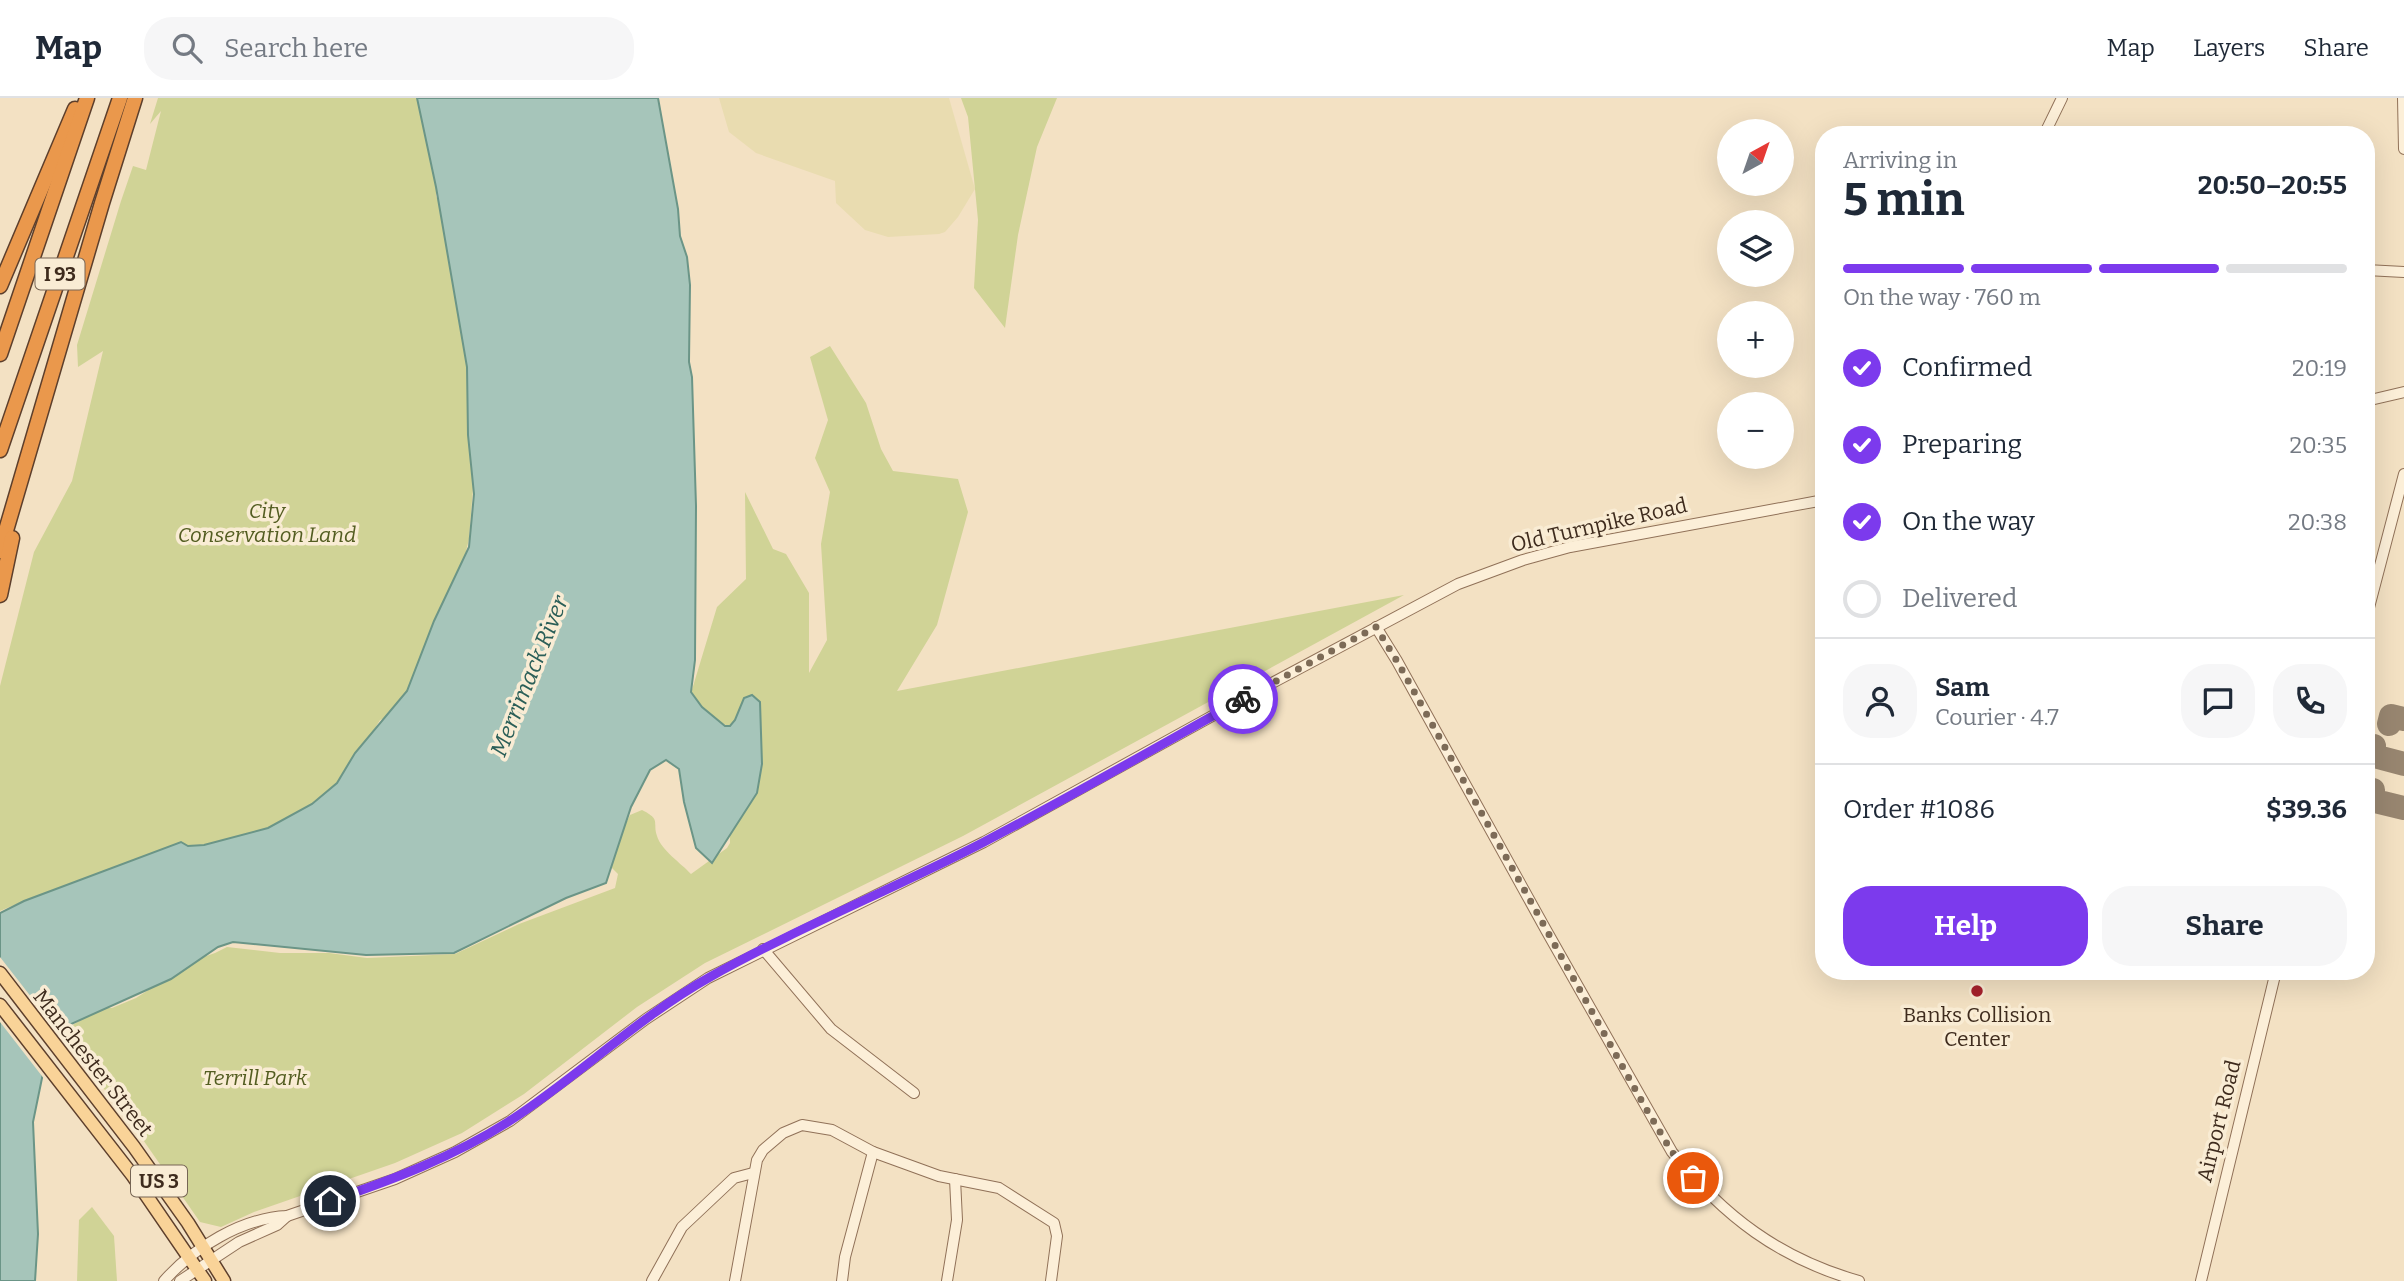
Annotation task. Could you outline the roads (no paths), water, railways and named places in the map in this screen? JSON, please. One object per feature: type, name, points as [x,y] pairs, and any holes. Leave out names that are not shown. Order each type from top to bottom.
[{"type":"highway","points":[[0,286],[80,98]]},
{"type":"highway","name":"I 93","points":[[0,354],[87,98]]},
{"type":"highway","name":"I 93","points":[[0,450],[120,98]]},
{"type":"highway","points":[[0,551],[135,98]]},
{"type":"highway","points":[[0,595],[34,432]]},
{"type":"main road","name":"Manchester Street","points":[[0,974],[112,1116],[212,1259],[224,1281]]},
{"type":"main road","name":"Manchester Street","points":[[0,1005],[133,1176],[205,1281]]},
{"type":"street","points":[[2048,126],[2062,98]]},
{"type":"street","points":[[2403,98],[2404,149]]},
{"type":"street","points":[[2375,270],[2404,272]]},
{"type":"street","points":[[2375,399],[2404,392]]},
{"type":"street","points":[[2375,585],[2404,474]]},
{"type":"street","name":"Old Turnpike Road","points":[[194,1264],[204,1248],[222,1236],[256,1221],[287,1216],[395,1179],[455,1152],[492,1132],[545,1096],[646,1019],[708,978],[984,842],[1458,584],[1523,560],[1570,547],[1815,502]]},
{"type":"street","points":[[1376,627],[1672,1152],[1693,1178],[1737,1221],[1773,1245],[1821,1269],[1859,1281]]},
{"type":"street","points":[[763,950],[831,1029],[914,1093]]},
{"type":"street","name":"Airport Road","points":[[2201,1281],[2274,980]]},
{"type":"street","points":[[735,1281],[753,1173],[763,1150],[783,1133],[802,1125],[832,1130],[873,1152],[939,1175],[999,1188],[1054,1223],[1057,1236],[1051,1281]]},
{"type":"street","points":[[842,1281],[845,1257],[873,1152]]},
{"type":"street","points":[[652,1281],[682,1227],[734,1178],[753,1173]]},
{"type":"street","points":[[947,1281],[957,1220],[955,1179]]},
{"type":"street","name":"Old Turnpike Road","points":[[194,1264],[212,1259],[239,1242],[277,1225],[287,1216]]},
{"type":"street","points":[[164,1281],[194,1264]]},
{"type":"street","points":[[180,1281],[194,1264]]},
{"type":"water","name":"Merrimack River","points":[[417,98],[658,98],[690,285],[689,362],[692,377],[696,506],[695,660],[691,692],[702,707],[725,726],[730,726],[735,720],[744,698],[752,695],[760,702],[762,764],[757,793],[712,863],[696,848],[679,769],[666,760],[650,770],[631,807],[606,883],[566,898],[454,953],[366,955],[233,942],[218,947],[171,979],[60,1029],[49,1044],[33,1122],[38,1234],[35,1281],[0,1281],[0,913],[24,901],[181,842],[188,846],[204,845],[268,828],[312,804],[337,783],[355,753],[407,691],[434,621],[469,547],[474,494],[468,435],[467,367],[436,187]]},
{"type":"place","name":"Banks Collision Center","points":[[1977,991]]},
{"type":"park label","name":"City Conservation Land","points":[[267,523]]},
{"type":"park label","name":"Terrill Park","points":[[255,1078]]}]
